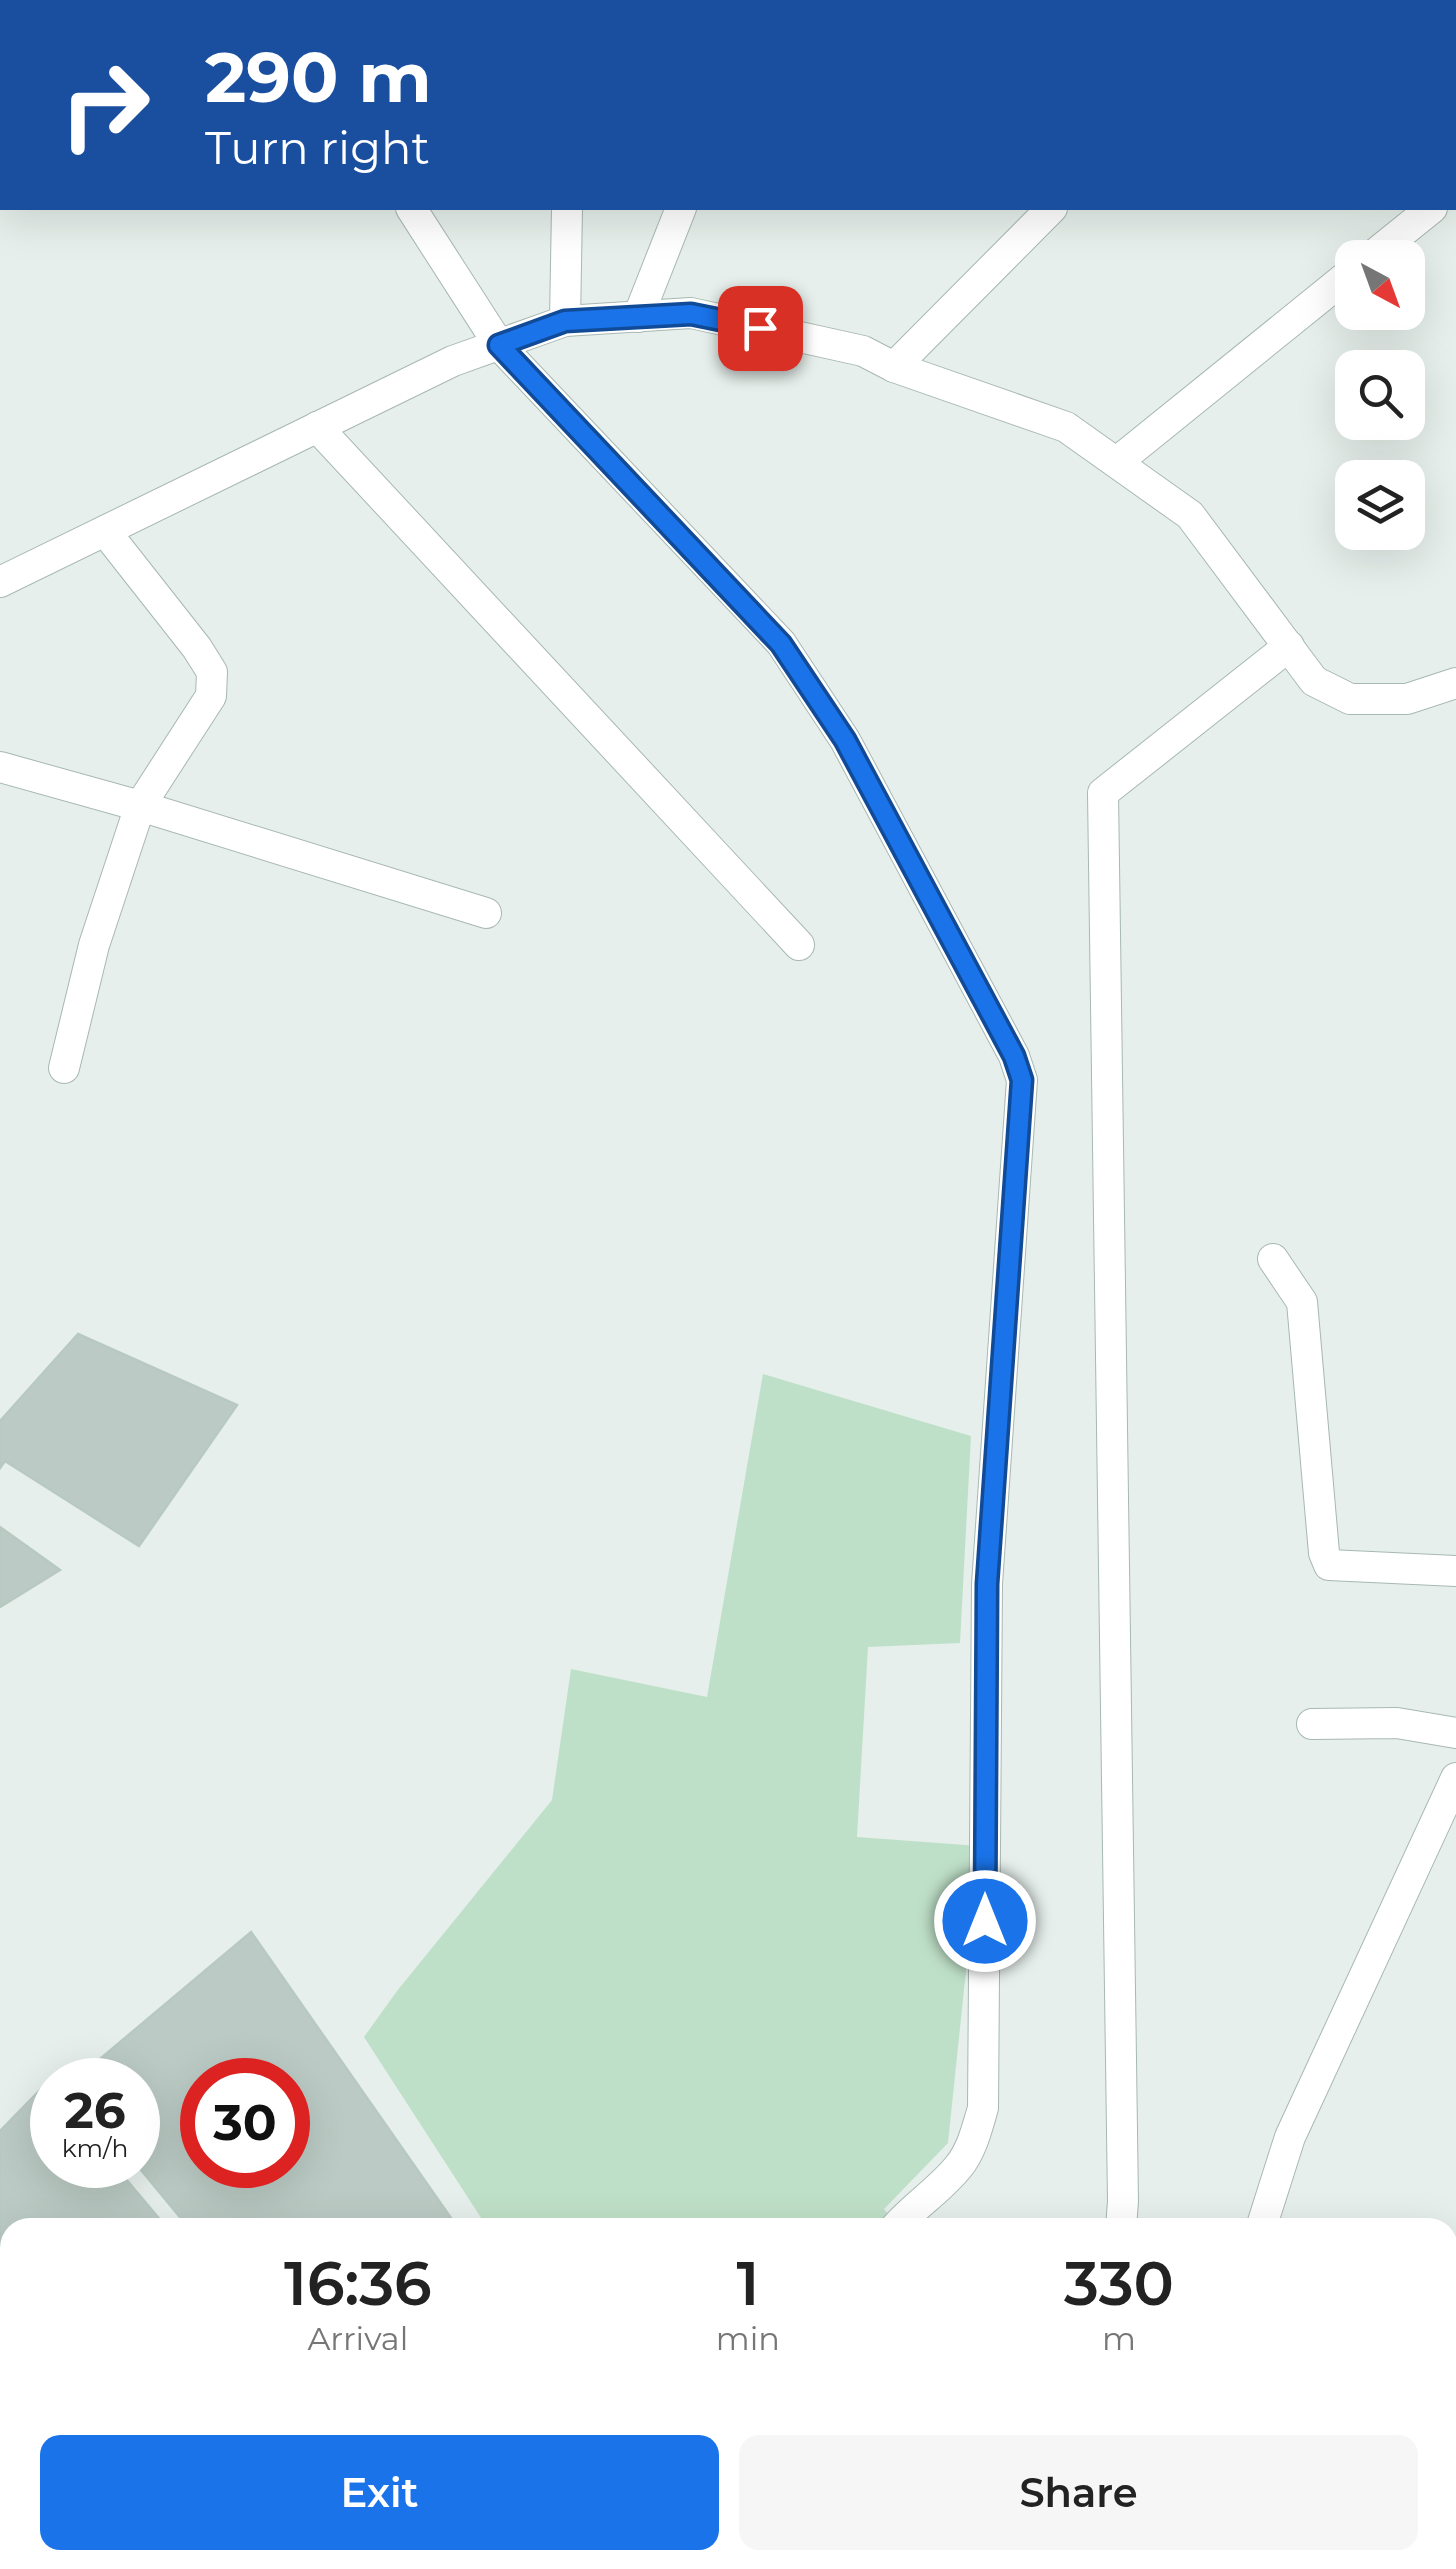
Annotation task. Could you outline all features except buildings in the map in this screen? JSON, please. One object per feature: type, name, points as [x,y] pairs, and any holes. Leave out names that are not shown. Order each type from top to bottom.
[{"type":"street","points":[[412,210],[499,345],[781,644],[845,740],[1014,1056],[1022,1080],[987,1584],[983,2108],[974,2141],[958,2167],[904,2218]]},
{"type":"street","points":[[565,321],[567,210]]},
{"type":"street","points":[[638,317],[680,210]]},
{"type":"street","points":[[894,367],[1050,210]]},
{"type":"street","points":[[1392,240],[1430,210]]},
{"type":"street","points":[[1117,462],[1335,286]]},
{"type":"street","points":[[0,582],[453,361],[565,321],[691,314],[863,351],[894,367],[1066,426],[1190,515],[1314,681],[1350,699],[1408,698],[1456,684]]},
{"type":"street","points":[[318,426],[799,945]]},
{"type":"street","points":[[64,1068],[94,945],[140,806],[211,696],[212,672],[197,648],[104,531]]},
{"type":"street","points":[[1122,2218],[1104,794],[1289,646]]},
{"type":"street","points":[[0,767],[486,913]]},
{"type":"street","points":[[1274,1258],[1302,1302],[1324,1553],[1329,1565],[1456,1571]]},
{"type":"street","points":[[1312,1724],[1397,1723],[1456,1733]]},
{"type":"street","points":[[1264,2218],[1290,2137],[1456,1778]]},
{"type":"green space","points":[[763,1374],[971,1436],[960,1643],[868,1647],[857,1837],[979,1846],[948,2143],[884,2209],[891,2218],[481,2218],[364,2037],[552,1800],[571,1669],[707,1697]]},
{"type":"route","points":[[760,328],[691,314],[565,321],[499,345],[781,644],[845,740],[1014,1056],[1022,1080],[987,1584],[985,1921]]}]
